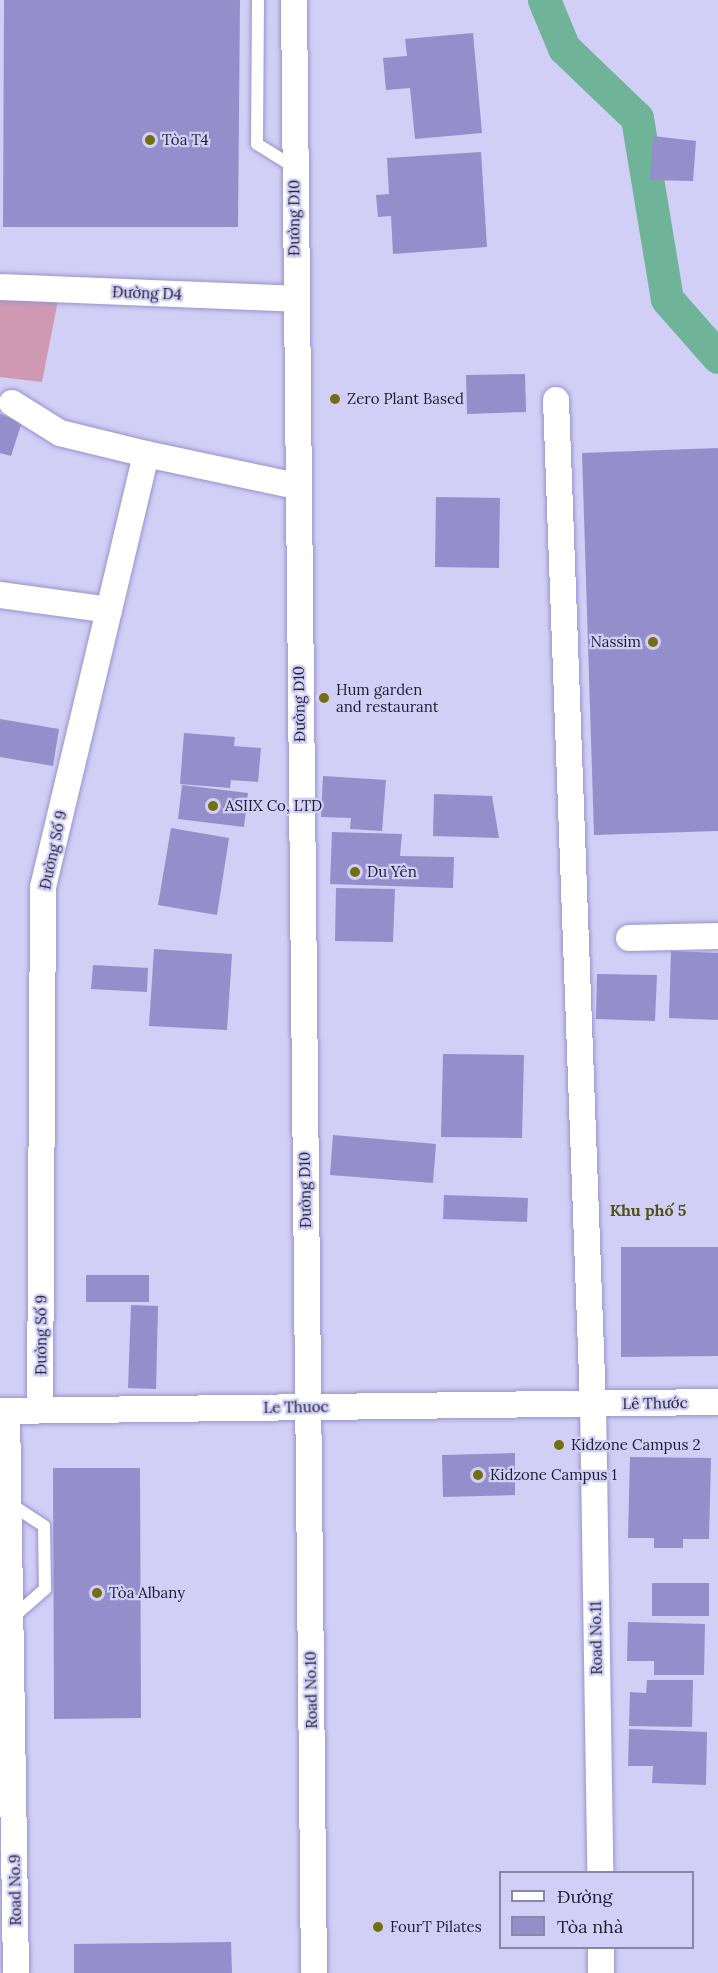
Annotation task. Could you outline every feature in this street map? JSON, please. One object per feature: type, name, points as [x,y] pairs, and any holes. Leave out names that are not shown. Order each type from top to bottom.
[{"type":"street","name":"Đường D10","points":[[294,0],[295,299],[308,1407]]},
{"type":"street","name":"Đường D4","points":[[0,287],[295,299]]},
{"type":"street","name":"Road No.11","points":[[556,400],[593,1403],[600,1871]]},
{"type":"street","points":[[12,404],[60,432],[146,454],[297,486]]},
{"type":"street","name":"Đường Số 9","points":[[40,1410],[43,887],[146,454]]},
{"type":"street","points":[[0,595],[109,610]]},
{"type":"street","points":[[628,938],[718,936]]},
{"type":"street","name":"Lê Thước","points":[[593,1403],[718,1402]]},
{"type":"street","name":"Le Thuoc","points":[[4,1411],[593,1403]]},
{"type":"street","name":"Road No.10","points":[[308,1407],[314,1973]]},
{"type":"street","name":"Road No.9","points":[[4,1411],[10,1620],[5,1653],[7,1851],[16,1973]]},
{"type":"street","points":[[601,1949],[601,1973]]},
{"type":"lane","points":[[258,0],[257,144],[294,167]]},
{"type":"lane","points":[[8,1502],[44,1526],[45,1589],[10,1620]]},
{"type":"shaded area","points":[[0,293],[59,295],[42,382],[0,377]]},
{"type":"building","points":[[4,0],[240,0],[238,227],[3,227]]},
{"type":"building","points":[[473,33],[482,133],[415,139],[410,88],[386,90],[383,58],[407,56],[405,39]]},
{"type":"building","points":[[653,136],[696,141],[693,181],[650,180]]},
{"type":"building","points":[[481,152],[487,247],[393,254],[391,216],[378,217],[376,195],[389,194],[387,158]]},
{"type":"building","points":[[525,374],[526,412],[467,414],[466,375]]},
{"type":"building","points":[[0,414],[22,422],[11,456],[0,453]]},
{"type":"building","name":"Nassim","points":[[718,448],[718,831],[594,835],[582,453]]},
{"type":"building","points":[[436,497],[500,498],[499,568],[435,567]]},
{"type":"building","points":[[0,719],[59,729],[53,766],[0,757]]},
{"type":"building","points":[[184,733],[235,737],[234,746],[261,748],[258,782],[231,780],[230,788],[180,784]]},
{"type":"building","points":[[323,776],[386,780],[382,831],[350,829],[351,818],[321,817]]},
{"type":"building","name":"ASIIX Co, LTD","points":[[182,785],[248,793],[244,827],[178,819]]},
{"type":"building","points":[[434,794],[492,796],[499,838],[433,836]]},
{"type":"building","points":[[171,828],[229,838],[217,915],[158,905]]},
{"type":"building","points":[[332,832],[402,834],[400,856],[454,857],[453,888],[330,884]]},
{"type":"building","points":[[336,888],[395,889],[393,942],[335,941]]},
{"type":"building","points":[[154,949],[232,954],[227,1030],[149,1026]]},
{"type":"building","points":[[671,951],[718,953],[718,1020],[669,1018]]},
{"type":"building","points":[[93,965],[148,968],[147,992],[91,989]]},
{"type":"building","points":[[597,974],[657,975],[655,1021],[596,1019]]},
{"type":"building","points":[[443,1054],[524,1055],[522,1138],[441,1137]]},
{"type":"building","points":[[333,1135],[436,1144],[433,1183],[330,1175]]},
{"type":"building","points":[[444,1195],[528,1198],[527,1222],[443,1219]]},
{"type":"building","points":[[621,1247],[718,1247],[718,1356],[621,1357]]},
{"type":"building","points":[[86,1275],[149,1275],[149,1302],[86,1302]]},
{"type":"building","points":[[131,1305],[158,1306],[156,1389],[128,1388]]},
{"type":"building","name":"Kidzone Campus 1","points":[[515,1453],[515,1495],[443,1497],[442,1455]]},
{"type":"building","points":[[630,1457],[711,1458],[709,1539],[683,1539],[683,1548],[654,1548],[654,1538],[628,1538]]},
{"type":"building","name":"Tòa Albany","points":[[53,1468],[140,1468],[141,1718],[54,1719]]},
{"type":"building","points":[[652,1583],[709,1583],[709,1616],[652,1616]]},
{"type":"building","points":[[628,1622],[705,1624],[704,1675],[654,1675],[654,1661],[627,1661]]},
{"type":"building","points":[[647,1680],[693,1680],[692,1727],[629,1726],[630,1692],[646,1693]]},
{"type":"building","points":[[629,1729],[707,1732],[706,1785],[652,1783],[653,1766],[628,1766]]},
{"type":"building","points":[[231,1942],[232,1973],[74,1973],[74,1944]]},
{"type":"waterway","points":[[544,0],[564,48],[637,118],[667,299],[718,357]]},
{"type":"place","name":"Tòa T4","points":[[150,140]]},
{"type":"place","name":"Zero Plant Based","points":[[335,399]]},
{"type":"place","name":"Nassim","points":[[653,642]]},
{"type":"place","name":"Hum garden and restaurant","points":[[324,698]]},
{"type":"place","name":"ASIIX Co, LTD","points":[[213,806]]},
{"type":"place","name":"Du Yên","points":[[355,872]]},
{"type":"place","name":"Kidzone Campus 2","points":[[559,1445]]},
{"type":"place","name":"Kidzone Campus 1","points":[[478,1475]]},
{"type":"place","name":"Tòa Albany","points":[[97,1593]]},
{"type":"place","name":"FourT Pilates","points":[[378,1927]]},
{"type":"district","name":"Khu phố 5","points":[[648,1210]]}]
